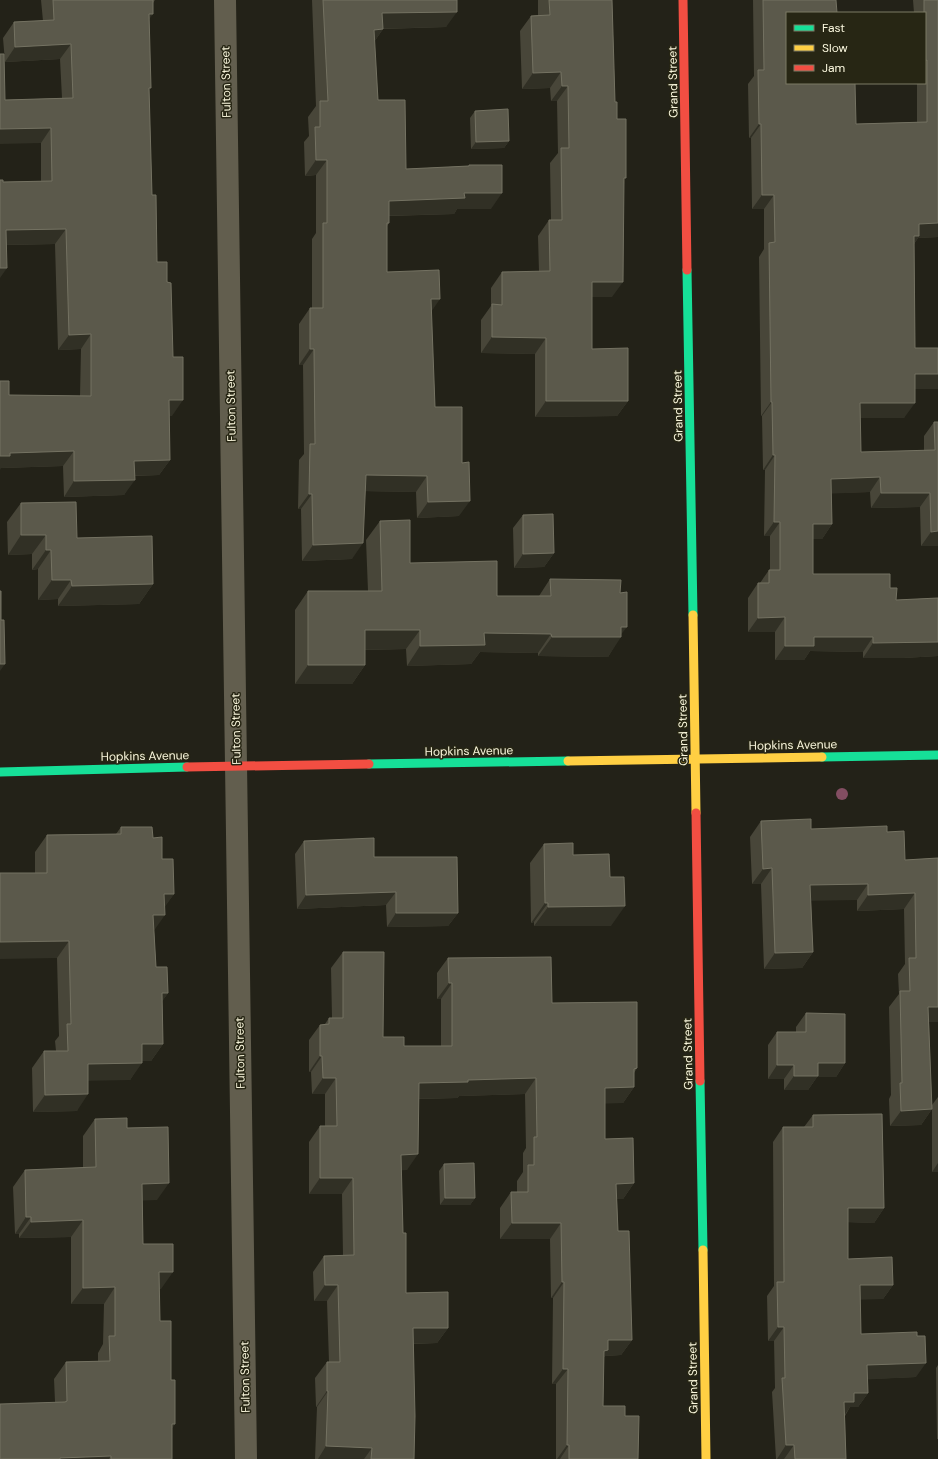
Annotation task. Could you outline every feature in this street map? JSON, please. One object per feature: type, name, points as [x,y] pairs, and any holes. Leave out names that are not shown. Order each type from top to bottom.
[{"type":"street","name":"Fulton Street","points":[[225,0],[246,1459]]},
{"type":"street","name":"Grand Street","points":[[683,0],[706,1459]]},
{"type":"street","name":"Hopkins Avenue","points":[[0,772],[121,768],[938,755]]},
{"type":"building","points":[[53,0],[153,0],[153,14],[149,14],[151,88],[149,88],[152,195],[156,195],[157,262],[167,262],[167,282],[171,283],[173,357],[183,357],[183,400],[169,400],[170,460],[134,461],[135,480],[74,481],[74,451],[10,453],[10,456],[0,456],[0,381],[9,381],[9,395],[91,396],[91,334],[69,335],[66,229],[6,230],[7,268],[0,268],[0,180],[3,180],[3,182],[52,181],[51,128],[0,129],[0,54],[4,54],[5,100],[73,98],[71,44],[15,47],[14,22],[54,20]]},
{"type":"building","points":[[323,0],[457,0],[457,12],[382,13],[383,29],[374,30],[378,100],[405,100],[406,169],[469,165],[502,165],[502,193],[464,193],[465,198],[389,201],[389,223],[387,223],[387,272],[439,270],[440,299],[431,299],[435,407],[462,407],[462,463],[469,462],[470,501],[428,502],[427,476],[366,475],[363,543],[313,545],[312,494],[309,494],[310,444],[315,444],[314,349],[310,349],[310,308],[323,308],[323,223],[327,223],[327,160],[316,160],[315,127],[320,127],[320,101],[328,101]]},
{"type":"building","points":[[549,0],[612,0],[615,102],[617,102],[617,119],[626,119],[623,282],[592,282],[592,349],[628,348],[628,401],[546,401],[546,338],[492,337],[492,304],[502,305],[502,272],[550,271],[549,220],[562,220],[561,148],[569,148],[568,86],[562,86],[561,72],[533,73],[531,16],[550,15]]},
{"type":"building","points":[[763,0],[836,0],[837,12],[786,12],[786,84],[855,84],[856,124],[927,122],[926,12],[924,12],[924,0],[938,0],[938,223],[919,224],[919,236],[914,236],[915,348],[938,348],[938,374],[915,374],[915,403],[860,403],[861,452],[935,450],[934,422],[938,422],[938,531],[931,532],[930,493],[881,493],[880,477],[831,479],[832,524],[813,524],[813,574],[890,574],[890,588],[897,588],[896,600],[938,598],[938,642],[873,643],[873,637],[814,637],[814,646],[785,646],[785,617],[758,618],[758,583],[769,583],[769,570],[780,570],[780,522],[774,522],[775,455],[773,455],[771,402],[769,243],[775,242],[774,195],[762,195],[761,124],[759,124],[758,70],[764,70]]},
{"type":"building","points":[[508,109],[509,141],[476,142],[475,111]]},
{"type":"building","points":[[76,502],[77,538],[152,536],[153,584],[72,586],[71,580],[52,580],[51,550],[46,550],[46,535],[21,535],[21,503]]},
{"type":"building","points":[[553,514],[554,553],[523,554],[523,515]]},
{"type":"building","points":[[410,520],[410,563],[497,561],[497,596],[551,596],[550,579],[621,580],[620,593],[627,592],[627,627],[621,627],[621,637],[552,637],[551,634],[484,633],[485,645],[420,646],[420,630],[365,630],[365,665],[308,665],[308,591],[382,591],[380,521]]},
{"type":"building","points":[[0,591],[1,620],[4,620],[5,664],[0,664]]},
{"type":"building","points":[[811,819],[811,829],[887,826],[887,832],[904,831],[905,860],[938,858],[938,1007],[928,1007],[932,1109],[901,1111],[900,1083],[902,1083],[900,991],[910,991],[909,958],[916,958],[915,893],[868,895],[868,884],[810,885],[813,952],[775,953],[772,868],[763,869],[761,821]]},
{"type":"building","points":[[121,827],[152,827],[153,838],[162,837],[162,859],[173,859],[174,894],[164,894],[165,915],[153,915],[156,967],[167,967],[168,993],[162,993],[163,1044],[142,1044],[142,1063],[88,1064],[88,1094],[45,1095],[44,1051],[68,1051],[67,1024],[71,1024],[69,941],[0,942],[0,873],[47,873],[47,835],[121,834]]},
{"type":"building","points":[[374,838],[374,857],[457,857],[458,913],[396,913],[396,892],[306,895],[304,841]]},
{"type":"building","points":[[573,843],[573,855],[609,854],[610,877],[624,877],[625,906],[548,907],[548,903],[545,903],[544,844]]},
{"type":"building","points":[[343,952],[384,952],[383,1037],[404,1037],[404,1046],[452,1046],[452,983],[449,983],[448,958],[551,957],[552,1003],[637,1002],[637,1068],[634,1069],[634,1087],[605,1088],[605,1139],[633,1138],[634,1183],[616,1184],[618,1231],[629,1231],[632,1340],[608,1340],[608,1350],[604,1351],[603,1406],[625,1406],[625,1416],[639,1416],[638,1459],[569,1459],[569,1445],[567,1445],[568,1369],[563,1369],[564,1282],[562,1282],[561,1223],[512,1223],[511,1192],[528,1192],[528,1165],[534,1165],[534,1137],[537,1137],[536,1078],[419,1083],[418,1154],[401,1155],[403,1233],[406,1233],[406,1293],[448,1292],[448,1328],[413,1328],[415,1416],[414,1459],[371,1459],[372,1448],[326,1446],[328,1391],[327,1362],[340,1362],[338,1285],[325,1285],[324,1256],[354,1255],[353,1178],[320,1178],[320,1126],[337,1126],[336,1078],[323,1078],[322,1056],[320,1056],[320,1025],[329,1024],[329,1018],[343,1018]]},
{"type":"building","points":[[806,1013],[845,1014],[845,1063],[818,1063],[818,1076],[794,1076],[794,1065],[777,1065],[777,1032],[806,1032]]},
{"type":"building","points":[[882,1114],[884,1208],[848,1208],[848,1259],[892,1257],[893,1285],[860,1285],[861,1334],[917,1332],[917,1336],[925,1336],[926,1363],[867,1365],[868,1393],[854,1393],[854,1402],[844,1402],[846,1459],[795,1459],[794,1445],[786,1445],[782,1378],[785,1378],[784,1327],[778,1327],[777,1282],[784,1282],[783,1127],[813,1127],[813,1115]]},
{"type":"building","points":[[127,1118],[127,1128],[168,1127],[169,1183],[142,1184],[143,1244],[173,1244],[173,1272],[159,1272],[160,1321],[171,1321],[171,1380],[175,1380],[175,1424],[172,1424],[172,1459],[111,1459],[111,1456],[60,1459],[0,1459],[0,1404],[67,1401],[66,1362],[110,1361],[109,1336],[115,1336],[115,1287],[83,1288],[83,1220],[31,1222],[31,1217],[26,1217],[25,1170],[96,1167],[95,1119]]},
{"type":"building","points":[[474,1163],[475,1198],[445,1198],[444,1164]]},
{"type":"traffic: fast","points":[[687,270],[693,615]]},
{"type":"traffic: fast","points":[[822,757],[938,755]]},
{"type":"traffic: fast","points":[[369,764],[568,761]]},
{"type":"traffic: fast","points":[[0,772],[187,767]]},
{"type":"traffic: fast","points":[[700,1081],[703,1250]]},
{"type":"traffic: slow","points":[[693,615],[696,813]]},
{"type":"traffic: slow","points":[[568,761],[822,757]]},
{"type":"traffic: slow","points":[[703,1250],[706,1459]]},
{"type":"traffic: jam","points":[[683,0],[687,270]]},
{"type":"traffic: jam","points":[[187,767],[369,764]]},
{"type":"traffic: jam","points":[[696,813],[700,1081]]}]
